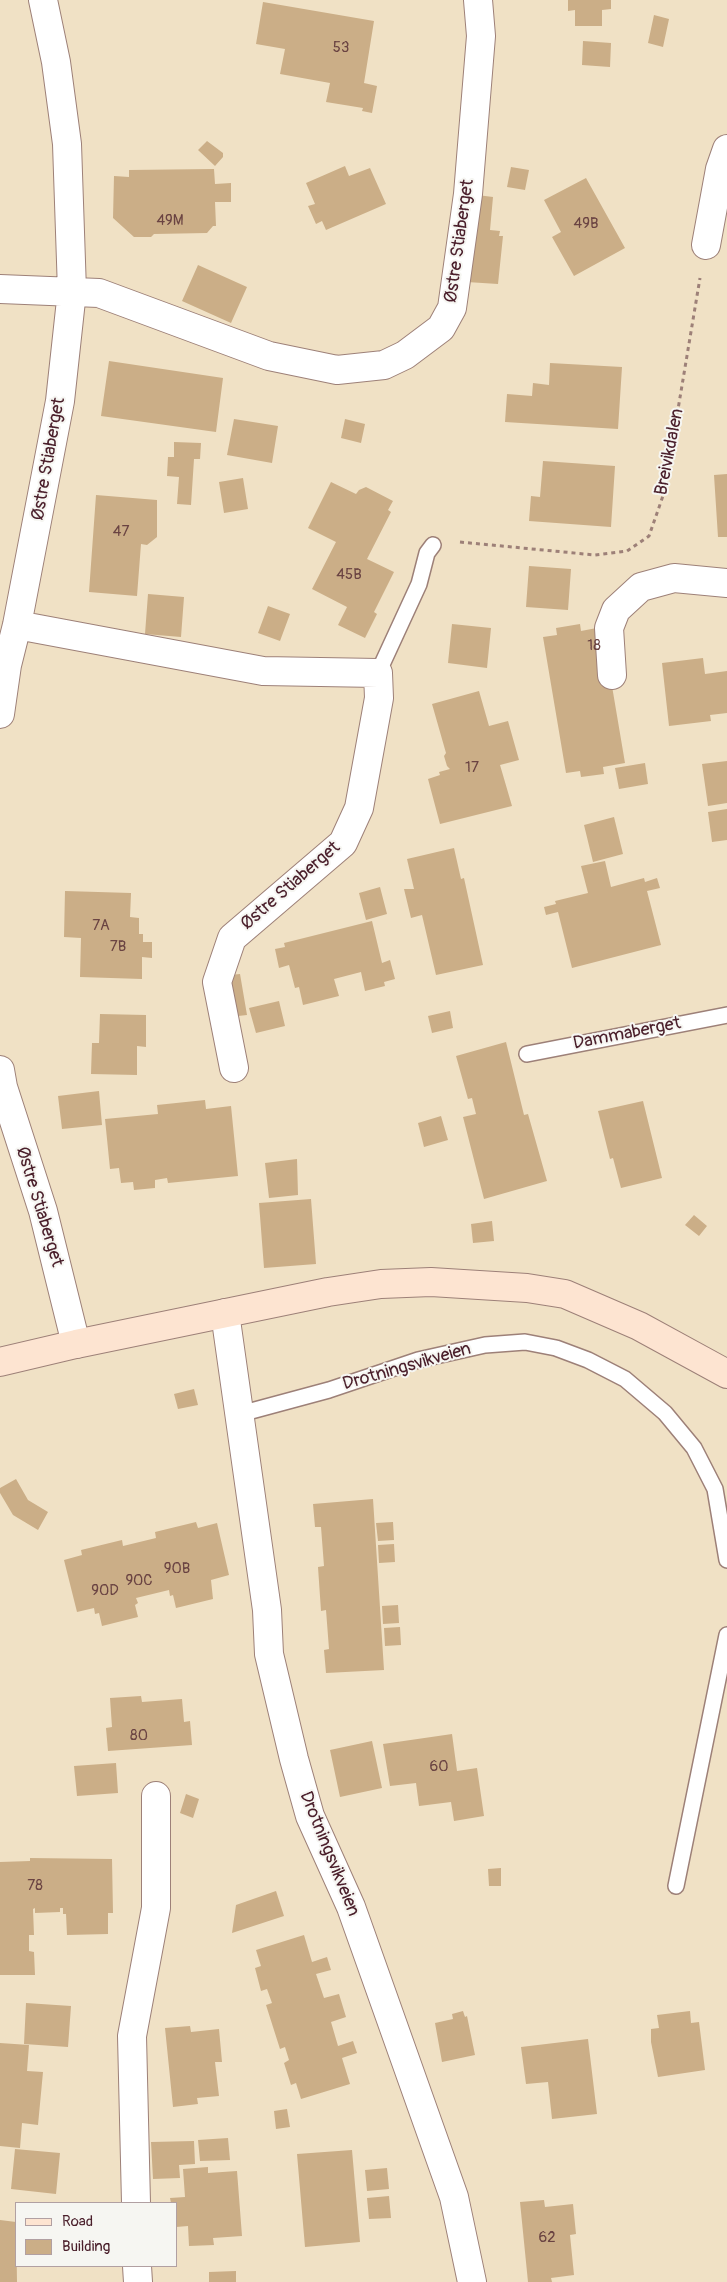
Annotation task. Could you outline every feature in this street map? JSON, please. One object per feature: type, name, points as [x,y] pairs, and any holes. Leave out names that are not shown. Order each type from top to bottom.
[{"type":"main road","points":[[0,1362],[76,1344],[328,1292],[381,1284],[431,1282],[527,1288],[565,1294],[598,1306],[639,1326],[727,1374]]},
{"type":"street","name":"Østre Stiaberget","points":[[0,714],[7,665],[17,625],[60,401],[72,291],[67,144],[56,62],[43,0]]},
{"type":"street","name":"Østre Stiaberget","points":[[0,290],[99,293],[269,356],[338,370],[384,364],[405,355],[442,328],[452,308],[469,184],[481,36],[478,0]]},
{"type":"street","points":[[706,245],[720,169],[727,149]]},
{"type":"street","points":[[612,675],[609,628],[616,610],[641,587],[674,578],[727,583]]},
{"type":"street","points":[[17,625],[264,672],[378,673]]},
{"type":"street","name":"Østre Stiaberget","points":[[234,1068],[217,982],[232,938],[343,843],[359,808],[380,698],[378,673]]},
{"type":"street","name":"Østre Stiaberget","points":[[0,1070],[2,1088],[43,1211],[76,1344]]},
{"type":"street","name":"Drotningsvikveien","points":[[225,1313],[267,1610],[269,1654],[294,1759],[310,1816],[351,1907],[454,2197],[472,2282]]},
{"type":"street","points":[[136,2202],[132,2036],[156,1908],[156,1796]]},
{"type":"street","points":[[137,2267],[138,2282]]},
{"type":"lane","name":"Østre Stiaberget","points":[[378,673],[419,584],[427,553],[434,545]]},
{"type":"lane","name":"Dammaberget","points":[[527,1054],[727,1015]]},
{"type":"lane","name":"Drotningsvikveien","points":[[240,1414],[329,1390],[418,1360],[485,1345],[525,1342],[556,1348],[588,1360],[625,1379],[666,1413],[694,1448],[715,1489],[727,1560]]},
{"type":"lane","points":[[676,1886],[727,1635]]},
{"type":"path","name":"Breivikdalen","points":[[434,545],[457,542],[594,555],[627,551],[650,536],[664,492],[706,245]]},
{"type":"building","points":[[568,0],[611,0],[611,9],[602,10],[602,26],[575,26],[575,10],[568,11]]},
{"type":"building","points":[[263,2],[374,21],[364,83],[377,86],[372,113],[362,111],[363,108],[326,102],[330,83],[280,74],[285,49],[256,44]]},
{"type":"building","points":[[654,15],[669,19],[663,47],[648,43]]},
{"type":"building","points":[[583,41],[611,43],[610,67],[582,65]]},
{"type":"building","points":[[207,141],[223,153],[223,157],[215,166],[198,150]]},
{"type":"building","points":[[345,166],[349,176],[370,168],[386,204],[326,230],[322,221],[316,224],[308,206],[315,204],[306,183]]},
{"type":"building","points":[[511,167],[529,170],[525,190],[507,187]]},
{"type":"building","points":[[214,169],[215,184],[231,183],[231,202],[215,202],[216,226],[213,226],[207,233],[154,234],[151,237],[134,237],[113,218],[114,176],[129,177],[129,170]]},
{"type":"building","points":[[586,178],[625,248],[574,276],[552,237],[561,232],[544,200]]},
{"type":"building","points":[[477,195],[493,197],[490,230],[500,231],[499,236],[503,236],[498,284],[467,282]]},
{"type":"building","points":[[198,265],[247,287],[231,323],[182,301]]},
{"type":"building","points":[[109,361],[223,378],[216,432],[101,416]]},
{"type":"building","points":[[550,363],[622,367],[618,429],[505,422],[507,394],[532,396],[533,383],[549,385]]},
{"type":"building","points":[[234,419],[278,426],[272,463],[227,455]]},
{"type":"building","points":[[345,419],[365,424],[361,443],[341,438]]},
{"type":"building","points":[[174,442],[201,443],[200,459],[194,459],[191,505],[177,504],[179,477],[167,476],[168,457],[174,457]]},
{"type":"building","points":[[543,461],[615,466],[611,527],[529,521],[531,496],[540,497]]},
{"type":"building","points":[[727,474],[727,537],[718,537],[714,475]]},
{"type":"building","points":[[243,478],[248,509],[224,513],[219,482]]},
{"type":"building","points":[[331,482],[356,494],[359,490],[366,487],[393,501],[388,510],[391,512],[367,559],[394,572],[374,612],[377,614],[365,638],[338,625],[347,607],[312,589],[336,542],[308,528]]},
{"type":"building","points":[[96,495],[157,500],[157,537],[147,545],[141,544],[137,596],[89,592]]},
{"type":"building","points":[[529,566],[571,569],[568,610],[526,607]]},
{"type":"building","points":[[148,594],[184,597],[181,637],[145,634]]},
{"type":"building","points":[[268,606],[290,614],[280,641],[258,633]]},
{"type":"building","points":[[452,624],[491,628],[487,668],[448,663]]},
{"type":"building","points":[[580,624],[581,631],[602,627],[625,763],[603,767],[604,774],[581,777],[580,771],[566,773],[543,637],[557,635],[556,628]]},
{"type":"building","points":[[703,658],[705,674],[727,671],[727,713],[710,715],[711,721],[669,726],[662,663]]},
{"type":"building","points":[[479,691],[489,726],[508,721],[519,760],[500,765],[512,806],[440,824],[428,779],[440,775],[439,772],[450,769],[444,756],[446,753],[432,704]]},
{"type":"building","points":[[727,761],[727,803],[708,806],[702,764]]},
{"type":"building","points":[[645,763],[648,784],[619,789],[615,768]]},
{"type":"building","points":[[727,809],[727,840],[712,842],[708,812]]},
{"type":"building","points":[[614,817],[623,854],[593,862],[584,825]]},
{"type":"building","points":[[454,848],[461,879],[464,878],[483,965],[436,975],[422,915],[411,918],[404,889],[414,889],[407,859]]},
{"type":"building","points":[[605,861],[611,887],[644,878],[645,882],[657,878],[660,888],[647,891],[661,945],[572,968],[558,912],[546,915],[544,907],[556,904],[555,901],[588,893],[581,866]]},
{"type":"building","points":[[380,887],[387,914],[366,920],[359,893]]},
{"type":"building","points":[[65,891],[131,893],[130,917],[139,918],[139,934],[143,934],[143,942],[152,942],[152,958],[142,957],[142,979],[80,977],[81,938],[64,937]]},
{"type":"building","points":[[372,921],[382,963],[390,960],[395,979],[384,982],[385,986],[365,991],[361,972],[334,979],[339,996],[303,1005],[299,987],[295,988],[289,965],[279,968],[275,949],[285,947],[284,943]]},
{"type":"building","points":[[240,974],[247,1015],[238,1016],[230,975]]},
{"type":"building","points":[[279,1001],[285,1026],[256,1033],[249,1008]]},
{"type":"building","points":[[450,1011],[453,1028],[432,1033],[428,1016]]},
{"type":"building","points":[[100,1014],[146,1015],[146,1047],[137,1046],[137,1075],[91,1074],[92,1043],[99,1043]]},
{"type":"building","points":[[506,1042],[524,1115],[528,1114],[547,1181],[484,1199],[463,1117],[476,1114],[472,1098],[468,1099],[456,1056]]},
{"type":"building","points":[[99,1091],[102,1125],[62,1129],[58,1096]]},
{"type":"building","points":[[205,1100],[206,1109],[231,1106],[238,1176],[168,1183],[167,1178],[155,1180],[155,1188],[134,1190],[133,1182],[121,1183],[119,1168],[110,1169],[105,1119],[158,1114],[157,1105]]},
{"type":"building","points":[[643,1101],[662,1178],[621,1188],[613,1158],[610,1159],[598,1111]]},
{"type":"building","points":[[441,1116],[448,1140],[424,1147],[418,1123]]},
{"type":"building","points":[[297,1159],[298,1195],[269,1198],[265,1163]]},
{"type":"building","points":[[311,1199],[316,1264],[264,1268],[259,1203]]},
{"type":"building","points":[[694,1215],[707,1226],[699,1236],[685,1225]]},
{"type":"building","points":[[492,1221],[494,1241],[473,1243],[471,1224]]},
{"type":"building","points":[[194,1389],[198,1405],[178,1409],[174,1394]]},
{"type":"building","points":[[16,1479],[28,1500],[48,1512],[38,1530],[13,1515],[0,1493],[0,1488]]},
{"type":"building","points":[[373,1499],[384,1670],[326,1673],[324,1650],[329,1649],[326,1610],[321,1611],[318,1567],[324,1566],[321,1527],[315,1527],[313,1504]]},
{"type":"building","points":[[196,1522],[198,1528],[217,1523],[229,1575],[211,1580],[213,1599],[176,1608],[173,1595],[170,1596],[169,1590],[136,1598],[138,1603],[135,1605],[138,1617],[102,1626],[99,1613],[95,1614],[94,1608],[77,1612],[64,1560],[82,1555],[81,1550],[122,1540],[123,1546],[156,1538],[155,1532]]},
{"type":"building","points":[[393,1522],[394,1540],[378,1541],[376,1523]]},
{"type":"building","points":[[394,1544],[395,1562],[379,1563],[378,1545]]},
{"type":"building","points":[[398,1605],[399,1623],[383,1624],[382,1606]]},
{"type":"building","points":[[400,1627],[401,1645],[385,1646],[384,1628]]},
{"type":"building","points":[[141,1696],[142,1702],[182,1699],[184,1722],[190,1721],[192,1745],[108,1751],[106,1728],[112,1727],[110,1698]]},
{"type":"building","points":[[452,1734],[457,1771],[477,1768],[484,1816],[454,1821],[451,1802],[419,1806],[416,1783],[390,1786],[383,1744]]},
{"type":"building","points":[[372,1741],[382,1788],[340,1797],[330,1750]]},
{"type":"building","points":[[116,1763],[118,1793],[77,1796],[74,1766]]},
{"type":"building","points":[[186,1794],[199,1799],[193,1818],[180,1813]]},
{"type":"building","points":[[30,1858],[112,1859],[113,1913],[108,1913],[108,1934],[67,1935],[66,1914],[63,1914],[63,1908],[60,1908],[60,1912],[35,1913],[35,1908],[33,1909],[34,1935],[29,1935],[29,1951],[34,1952],[35,1975],[0,1975],[0,1862],[30,1861]]},
{"type":"building","points":[[501,1868],[501,1886],[489,1886],[488,1869]]},
{"type":"building","points":[[276,1891],[284,1916],[232,1933],[236,1905]]},
{"type":"building","points":[[304,1935],[312,1962],[327,1957],[331,1970],[316,1974],[324,1998],[339,1994],[346,2017],[331,2022],[338,2046],[353,2041],[357,2053],[342,2058],[350,2084],[301,2099],[296,2083],[291,2085],[284,2063],[289,2060],[285,2047],[280,2049],[266,2005],[272,2003],[267,1989],[261,1991],[255,1968],[261,1966],[256,1950]]},
{"type":"building","points":[[26,2003],[71,2006],[68,2047],[24,2044]]},
{"type":"building","points":[[463,2011],[465,2017],[467,2016],[475,2055],[442,2062],[435,2023],[453,2019],[452,2014]]},
{"type":"building","points":[[690,2011],[691,2023],[699,2022],[705,2070],[658,2077],[651,2042],[651,2029],[659,2028],[657,2015]]},
{"type":"building","points":[[190,2026],[191,2032],[219,2029],[222,2062],[215,2062],[219,2096],[197,2098],[198,2104],[173,2107],[165,2028]]},
{"type":"building","points":[[588,2039],[597,2114],[552,2119],[548,2082],[526,2084],[521,2047]]},
{"type":"building","points":[[0,2043],[29,2045],[27,2071],[43,2072],[38,2125],[22,2123],[20,2148],[0,2146]]},
{"type":"building","points":[[287,2109],[290,2127],[276,2129],[274,2111]]},
{"type":"building","points":[[228,2138],[230,2160],[200,2161],[198,2140]]},
{"type":"building","points":[[194,2141],[195,2164],[179,2165],[180,2178],[153,2179],[151,2142]]},
{"type":"building","points":[[15,2149],[60,2153],[56,2194],[11,2189]]},
{"type":"building","points":[[352,2150],[360,2242],[305,2247],[297,2154]]},
{"type":"building","points":[[208,2167],[208,2173],[237,2171],[242,2236],[213,2238],[214,2245],[189,2246],[188,2226],[178,2227],[178,2202],[171,2202],[170,2198],[185,2197],[183,2169]]},
{"type":"building","points":[[387,2168],[389,2189],[367,2191],[365,2170]]},
{"type":"building","points":[[389,2196],[391,2218],[369,2219],[367,2198]]},
{"type":"building","points":[[544,2200],[545,2207],[573,2204],[576,2234],[570,2235],[574,2275],[551,2278],[552,2282],[528,2282],[520,2202]]},
{"type":"building","points":[[0,2220],[15,2222],[15,2267],[17,2267],[17,2282],[0,2282]]},
{"type":"building","points":[[236,2271],[236,2282],[209,2282],[209,2272]]}]
